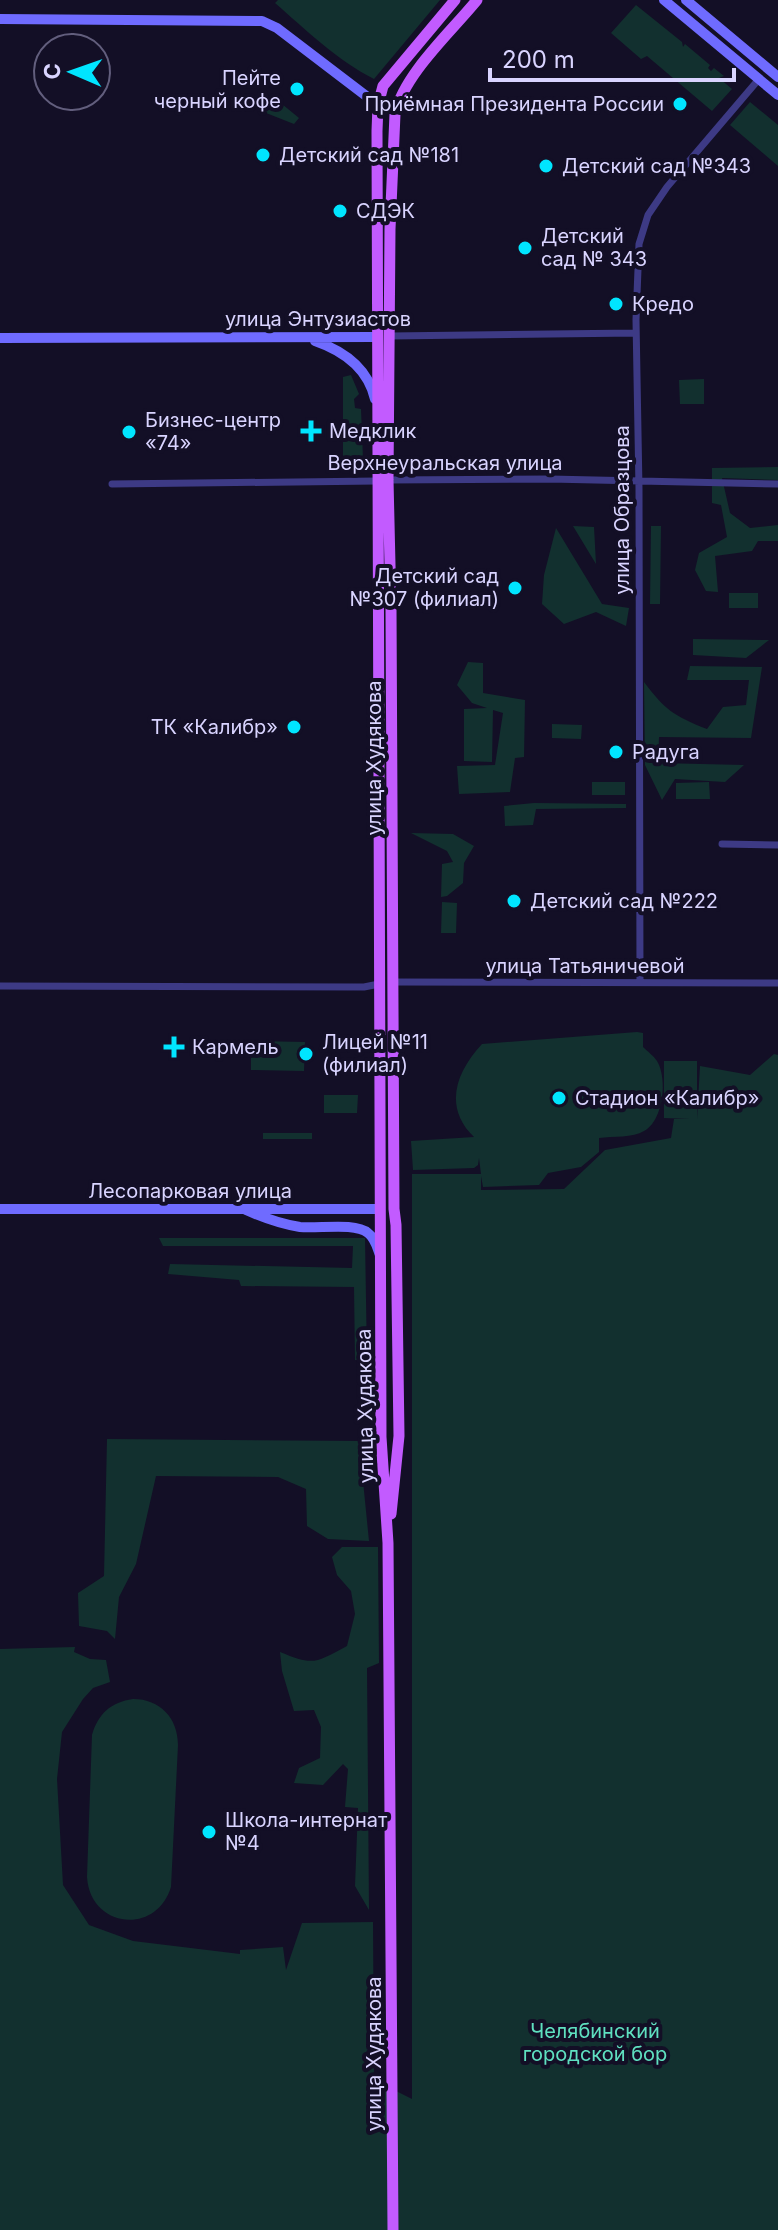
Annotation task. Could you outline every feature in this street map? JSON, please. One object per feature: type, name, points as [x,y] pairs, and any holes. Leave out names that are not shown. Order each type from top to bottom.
[{"type":"main road","name":"улица Худякова","points":[[393,2230],[388,1543],[381,1437],[379,984],[384,337],[378,105],[389,77],[455,0]]},
{"type":"main road","name":"улица Худякова","points":[[388,1543],[399,1436],[392,982],[392,623],[376,402],[384,337],[395,114],[410,80],[477,0]]},
{"type":"main road","points":[[664,0],[778,95]]},
{"type":"main road","points":[[686,0],[778,77]]},
{"type":"main road","points":[[0,19],[262,21],[277,28],[378,105],[395,114]]},
{"type":"main road","points":[[759,79],[768,69]]},
{"type":"main road","points":[[306,337],[333,348],[353,362],[365,375],[376,402]]},
{"type":"main road","name":"улица Энтузиастов","points":[[0,338],[384,337]]},
{"type":"main road","points":[[379,984],[392,982]]},
{"type":"main road","name":"Лесопарковая улица","points":[[0,1209],[380,1209]]},
{"type":"main road","points":[[244,1209],[267,1220],[302,1227],[359,1228],[373,1239],[381,1256]]},
{"type":"main road","points":[[380,1209],[394,1209]]},
{"type":"street","name":"улица Образцова","points":[[640,982],[636,333],[639,244],[648,215],[667,187],[759,79]]},
{"type":"street","name":"улица Энтузиастов","points":[[384,337],[636,333]]},
{"type":"street","name":"Верхнеуральская улица","points":[[112,484],[550,479],[778,484]]},
{"type":"street","points":[[722,844],[778,845]]},
{"type":"street","name":"улица Татьяничевой","points":[[392,982],[778,983]]},
{"type":"street","points":[[0,986],[364,987],[379,984]]},
{"type":"green space","points":[[278,0],[440,0],[374,79],[322,44],[275,3]]},
{"type":"green space","points":[[636,5],[682,42],[683,47],[685,44],[710,65],[708,68],[711,71],[714,68],[724,76],[719,78],[732,89],[712,111],[647,56],[641,59],[611,33]]},
{"type":"green space","points":[[271,95],[299,118],[294,124],[261,111]]},
{"type":"green space","points":[[750,102],[778,125],[778,166],[730,125]]},
{"type":"green space","points":[[351,375],[359,394],[354,399],[355,408],[361,409],[363,459],[343,459],[343,377]]},
{"type":"green space","points":[[704,379],[704,404],[680,404],[679,380]]},
{"type":"green space","points":[[778,467],[778,480],[722,478],[730,513],[750,528],[778,525],[778,541],[758,541],[752,551],[715,556],[718,592],[706,591],[695,570],[699,553],[727,537],[721,505],[712,503],[712,468]]},
{"type":"green space","points":[[573,526],[594,527],[596,564]]},
{"type":"green space","points":[[651,526],[661,526],[660,604],[650,604]]},
{"type":"green space","points":[[556,528],[602,604],[629,608],[626,626],[596,612],[564,624],[542,604],[544,575]]},
{"type":"green space","points":[[729,593],[758,593],[758,608],[729,608]]},
{"type":"green space","points":[[693,639],[769,640],[746,658],[693,655]]},
{"type":"green space","points":[[468,662],[483,663],[483,693],[525,700],[524,757],[515,758],[510,792],[459,794],[457,766],[495,765],[503,713],[493,710],[492,762],[464,761],[464,709],[487,708],[472,703],[457,685]]},
{"type":"green space","points":[[690,666],[762,667],[751,738],[659,737],[658,763],[744,765],[725,782],[675,779],[662,800],[645,765],[644,682],[671,711],[707,729],[723,707],[746,705],[749,680],[687,680]]},
{"type":"green space","points":[[552,724],[582,725],[581,739],[552,738]]},
{"type":"green space","points":[[592,782],[625,782],[625,795],[592,795]]},
{"type":"green space","points":[[709,782],[710,799],[676,799],[676,783]]},
{"type":"green space","points":[[534,803],[626,804],[626,808],[536,809],[533,825],[505,826],[504,806]]},
{"type":"green space","points":[[411,833],[453,834],[474,846],[464,863],[463,883],[447,896],[441,897],[442,864],[453,862],[447,851]]},
{"type":"green space","points":[[442,902],[457,903],[456,933],[441,933]]},
{"type":"green space","name":"Челябинский городской бор","points":[[643,1033],[643,1047],[657,1061],[662,1078],[662,1099],[650,1126],[634,1135],[599,1138],[599,1152],[581,1167],[548,1173],[539,1185],[483,1187],[481,1176],[481,1190],[564,1189],[605,1150],[671,1138],[674,1119],[690,1119],[664,1118],[664,1061],[697,1061],[697,1119],[700,1066],[750,1075],[774,1054],[778,1055],[778,2230],[0,2230],[0,1649],[75,1647],[74,1652],[90,1659],[106,1660],[110,1682],[93,1688],[62,1732],[57,1779],[63,1885],[89,1925],[133,1941],[240,1954],[240,1950],[283,1947],[286,1970],[302,1923],[373,1922],[374,2080],[412,2099],[412,1174],[481,1174],[479,1158],[474,1168],[413,1170],[411,1141],[474,1137],[459,1114],[457,1090],[465,1066],[482,1044]]},
{"type":"green space","points":[[251,1041],[305,1042],[304,1071],[251,1070]]},
{"type":"green space","points":[[324,1095],[358,1095],[357,1113],[324,1113]]},
{"type":"green space","points":[[263,1133],[312,1133],[312,1139],[263,1139]]},
{"type":"green space","points":[[159,1238],[365,1238],[367,1360],[355,1360],[354,1287],[241,1286],[239,1280],[168,1274],[170,1264],[352,1268],[353,1246],[163,1246]]},
{"type":"green space","points":[[107,1439],[359,1441],[369,1541],[328,1539],[307,1526],[306,1489],[278,1477],[156,1476],[136,1564],[119,1597],[115,1639],[107,1631],[79,1626],[78,1593],[104,1576]]},
{"type":"green space","points":[[342,1547],[378,1547],[379,1663],[367,1668],[369,1910],[355,1886],[358,1808],[345,1807],[348,1769],[343,1764],[323,1785],[294,1783],[299,1768],[320,1758],[321,1727],[314,1710],[294,1711],[282,1671],[280,1652],[314,1661],[347,1646],[355,1614],[351,1591],[337,1575],[332,1557]]},
{"type":"green space","points":[[133,1699],[151,1702],[166,1712],[175,1726],[178,1745],[171,1887],[163,1903],[152,1913],[139,1919],[124,1920],[99,1907],[91,1894],[87,1877],[92,1735],[106,1710]]},
{"type":"place","name":"Пейте черный кофе","points":[[297,89]]},
{"type":"place","name":"Приёмная Президента России","points":[[680,104]]},
{"type":"place","name":"Детский сад №181","points":[[263,155]]},
{"type":"place","name":"Детский сад №343","points":[[546,166]]},
{"type":"place","name":"СДЭК","points":[[340,211]]},
{"type":"place","name":"Детский сад № 343","points":[[525,248]]},
{"type":"place","name":"Кредо","points":[[616,304]]},
{"type":"place","name":"Медклик","points":[[311,431]]},
{"type":"place","name":"Бизнес-центр «74»","points":[[129,432]]},
{"type":"place","name":"Детский сад №307 (филиал)","points":[[515,588]]},
{"type":"place","name":"ТК «Калибр»","points":[[294,727]]},
{"type":"place","name":"Радуга","points":[[616,752]]},
{"type":"place","name":"Детский сад №222","points":[[514,901]]},
{"type":"place","name":"Кармель","points":[[174,1047]]},
{"type":"place","name":"Лицей №11 (филиал)","points":[[306,1054]]},
{"type":"place","name":"Стадион «Калибр»","points":[[559,1098]]},
{"type":"place","name":"Школа-интернат №4","points":[[209,1832]]}]
